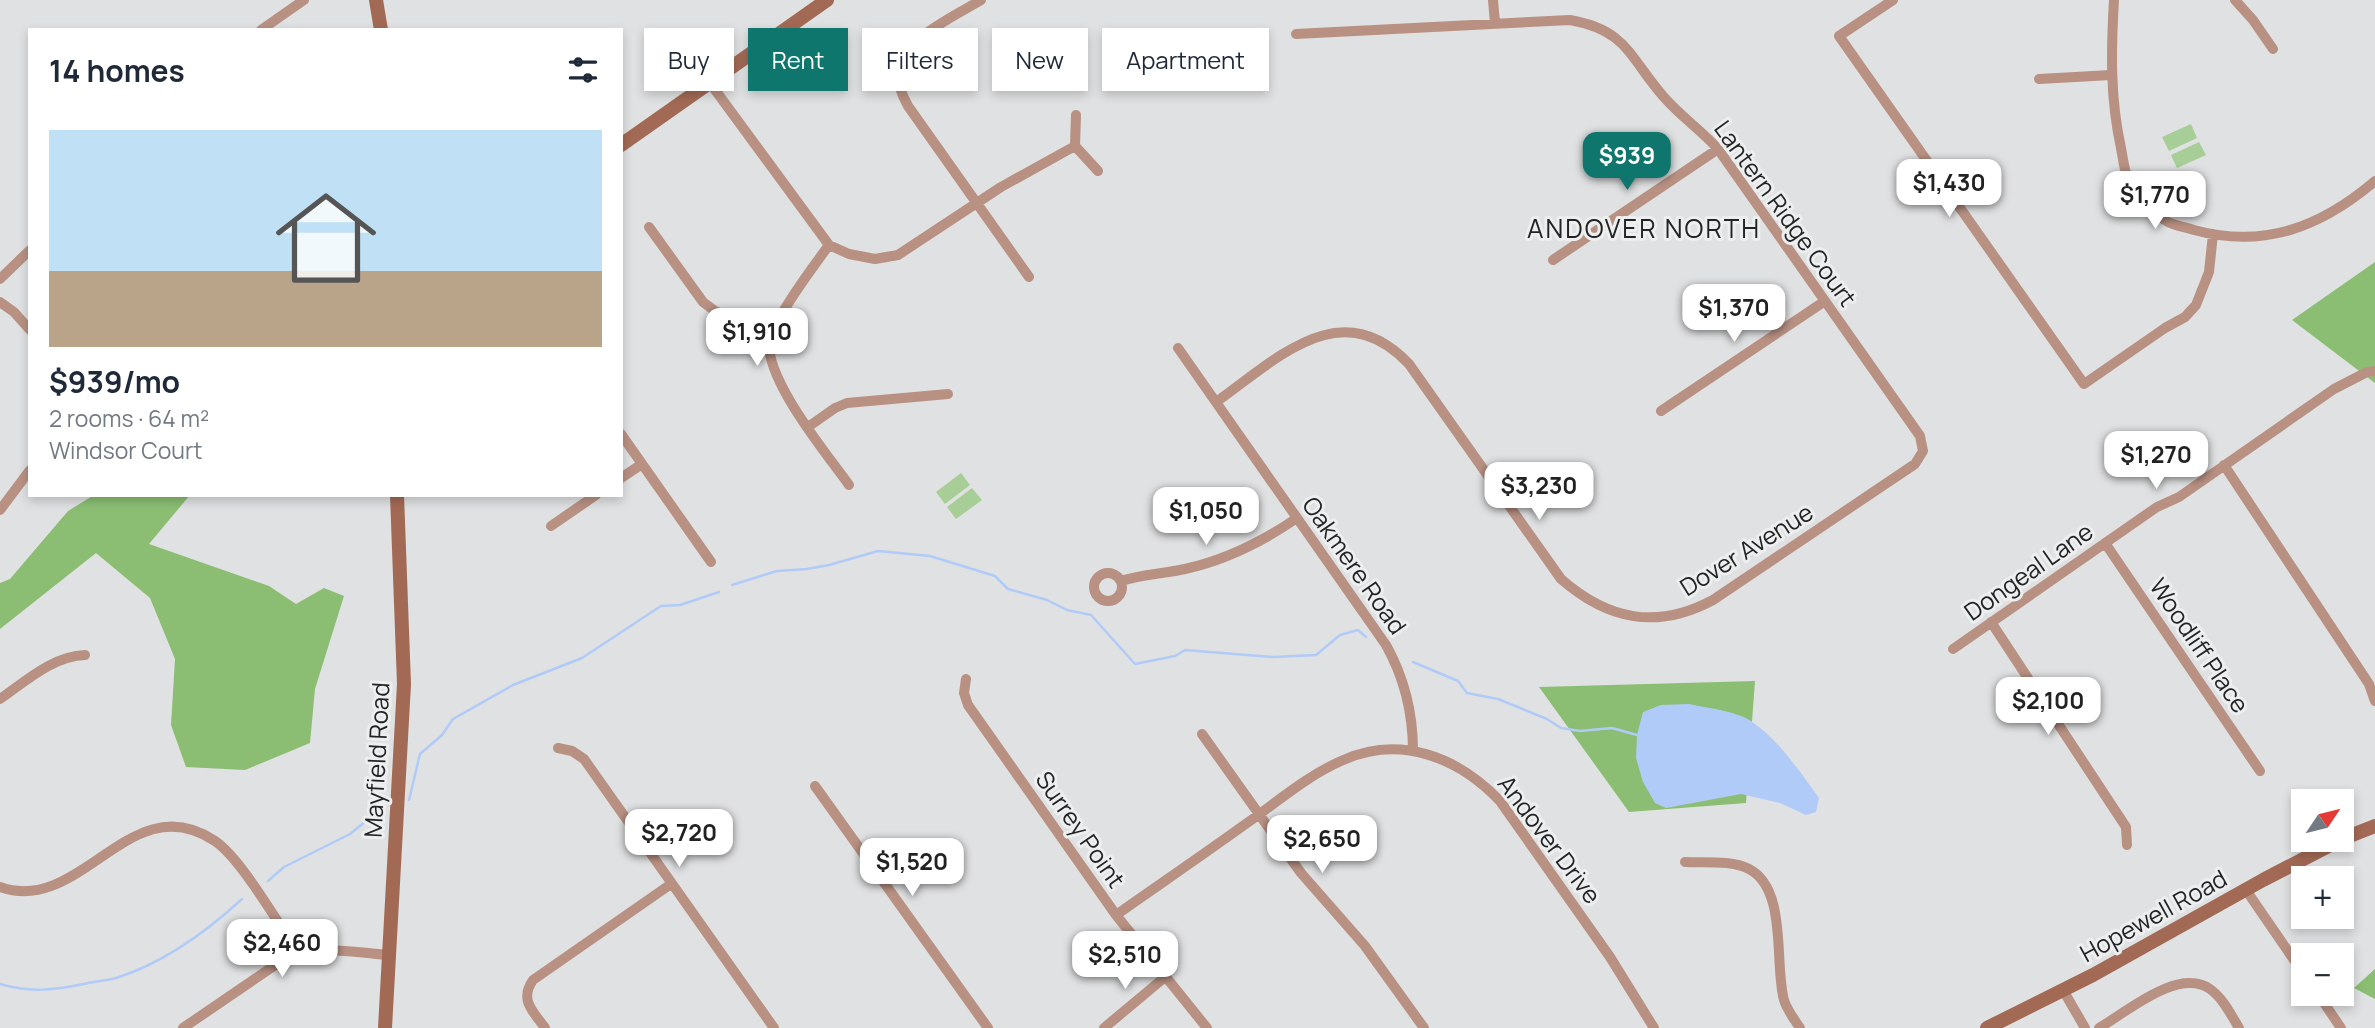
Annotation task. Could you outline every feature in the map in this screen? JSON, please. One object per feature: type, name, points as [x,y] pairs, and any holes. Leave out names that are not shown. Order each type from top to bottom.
[{"type":"street","points":[[264,28],[304,0]]},
{"type":"street","points":[[376,0],[381,28]]},
{"type":"street","points":[[734,66],[827,0]]},
{"type":"street","points":[[981,0],[911,46],[898,68],[902,94],[1029,277]]},
{"type":"street","points":[[1493,0],[1495,23]]},
{"type":"street","points":[[1894,0],[1839,36],[2084,384],[2185,317],[2196,305],[2209,272],[2213,234]]},
{"type":"street","points":[[2114,0],[2111,75],[2115,125],[2128,180],[2166,221],[2213,234],[2257,237],[2295,229],[2326,214],[2375,181]]},
{"type":"street","points":[[2235,0],[2273,49]]},
{"type":"street","name":"Lantern Ridge Court","points":[[1296,34],[1570,20],[1588,23],[1606,31],[1626,46],[1662,96],[1718,149],[1920,436],[1923,451]]},
{"type":"street","points":[[2039,79],[2111,75]]},
{"type":"street","points":[[623,144],[699,91]]},
{"type":"street","points":[[716,91],[829,245],[849,254],[875,259],[898,256],[1001,187],[1075,146]]},
{"type":"street","points":[[1076,114],[1075,146],[1098,171]]},
{"type":"street","points":[[1553,260],[1718,149]]},
{"type":"street","points":[[649,227],[703,302],[715,311],[770,336]]},
{"type":"street","points":[[829,245],[790,298],[770,336],[771,363],[781,386],[849,485]]},
{"type":"street","points":[[0,279],[28,252]]},
{"type":"street","points":[[1661,411],[1825,301]]},
{"type":"street","points":[[0,302],[28,328]]},
{"type":"street","name":"Dover Avenue","points":[[1216,402],[1314,336],[1348,331],[1381,340],[1396,350],[1409,364],[1561,579],[1598,606],[1643,618],[1680,614],[1713,600],[1915,464],[1923,451]]},
{"type":"street","name":"Oakmere Road","points":[[1178,348],[1394,660],[1409,705],[1413,751]]},
{"type":"street","name":"Dongeal Lane","points":[[1952,649],[2334,389],[2367,372],[2375,371]]},
{"type":"street","points":[[808,427],[847,403],[948,394]]},
{"type":"street","points":[[623,438],[711,562]]},
{"type":"street","points":[[623,477],[642,464]]},
{"type":"street","points":[[2224,466],[2370,684],[2375,701]]},
{"type":"street","points":[[0,510],[28,473]]},
{"type":"street","name":"Mayfield Road","points":[[385,1028],[404,684],[397,497]]},
{"type":"street","points":[[551,526],[593,497]]},
{"type":"street","points":[[1121,581],[1222,559],[1261,541],[1297,518]]},
{"type":"street","name":"Woodliff Place","points":[[2105,543],[2260,771]]},
{"type":"street","points":[[1991,622],[2126,827],[2127,845]]},
{"type":"street","points":[[0,699],[57,661],[71,655],[85,655]]},
{"type":"street","name":"Surrey Point","points":[[966,680],[964,693],[968,705],[1116,915],[1207,1028]]},
{"type":"street","points":[[1202,734],[1301,873],[1365,946],[1424,1028]]},
{"type":"street","points":[[558,748],[572,751],[583,759],[774,1028]]},
{"type":"street","name":"Andover Drive","points":[[1116,915],[1319,772],[1342,760],[1376,751],[1413,751],[1461,767],[1482,782],[1500,801],[1610,957],[1654,1028]]},
{"type":"street","points":[[815,786],[988,1028]]},
{"type":"street","name":"Hopewell Road","points":[[2354,835],[2375,826]]},
{"type":"street","points":[[0,887],[18,891],[46,889],[62,883],[142,832],[169,827],[189,830],[216,842],[233,857],[292,943],[296,954]]},
{"type":"street","name":"Hopewell Road","points":[[1987,1028],[2063,990],[2318,852]]},
{"type":"street","points":[[1685,862],[1737,865],[1751,870],[1760,878],[1777,921],[1779,970],[1784,1001],[1800,1028]]},
{"type":"street","points":[[545,1028],[526,998],[527,988],[533,980],[671,884]]},
{"type":"street","points":[[2246,890],[2291,956]]},
{"type":"street","points":[[183,1028],[281,961],[296,954],[322,949],[388,955]]},
{"type":"street","points":[[1104,1028],[1165,977]]},
{"type":"street","points":[[2099,1028],[2166,987],[2185,982],[2197,983],[2210,989],[2239,1028]]},
{"type":"street","points":[[2063,990],[2085,1028]]},
{"type":"street","points":[[2326,1006],[2341,1028]]},
{"type":"green space","points":[[2191,124],[2197,138],[2169,151],[2162,137]]},
{"type":"green space","points":[[2199,142],[2206,155],[2177,168],[2171,155]]},
{"type":"green space","points":[[2375,262],[2375,383],[2292,320]]},
{"type":"green space","points":[[961,473],[970,485],[945,504],[936,492]]},
{"type":"green space","points":[[972,488],[982,500],[956,519],[947,507]]},
{"type":"green space","points":[[91,497],[188,497],[149,544],[269,586],[296,604],[324,588],[344,596],[315,689],[310,743],[245,770],[186,767],[171,725],[175,659],[150,598],[96,553],[0,629],[0,583],[10,579],[68,511]]},
{"type":"green space","points":[[1755,681],[1746,803],[1629,812],[1539,687]]},
{"type":"green space","points":[[2375,969],[2375,999],[2354,988]]},
{"type":"water","points":[[1689,704],[1738,715],[1751,721],[1771,737],[1819,798],[1816,812],[1806,815],[1780,803],[1741,794],[1666,808],[1655,803],[1643,782],[1636,758],[1637,735],[1643,712],[1661,705]]},
{"type":"waterway","points":[[732,585],[777,571],[829,565],[878,551],[930,556],[995,576],[1008,589],[1047,600],[1067,610],[1091,615],[1135,664],[1175,656],[1185,650],[1273,657],[1316,655],[1340,635],[1358,630],[1366,637]]},
{"type":"waterway","points":[[409,800],[420,754],[442,735],[453,719],[513,685],[582,658],[661,606],[680,605],[719,592]]},
{"type":"waterway","points":[[1413,662],[1458,681],[1467,693],[1498,699],[1547,719],[1561,728],[1580,731],[1612,728],[1637,735]]},
{"type":"waterway","points":[[268,881],[284,867],[350,834],[366,821],[384,818]]},
{"type":"waterway","points":[[0,984],[42,990],[116,978],[134,972],[183,946],[242,899]]},
{"type":"district","name":"ANDOVER NORTH","points":[[1644,228]]}]
